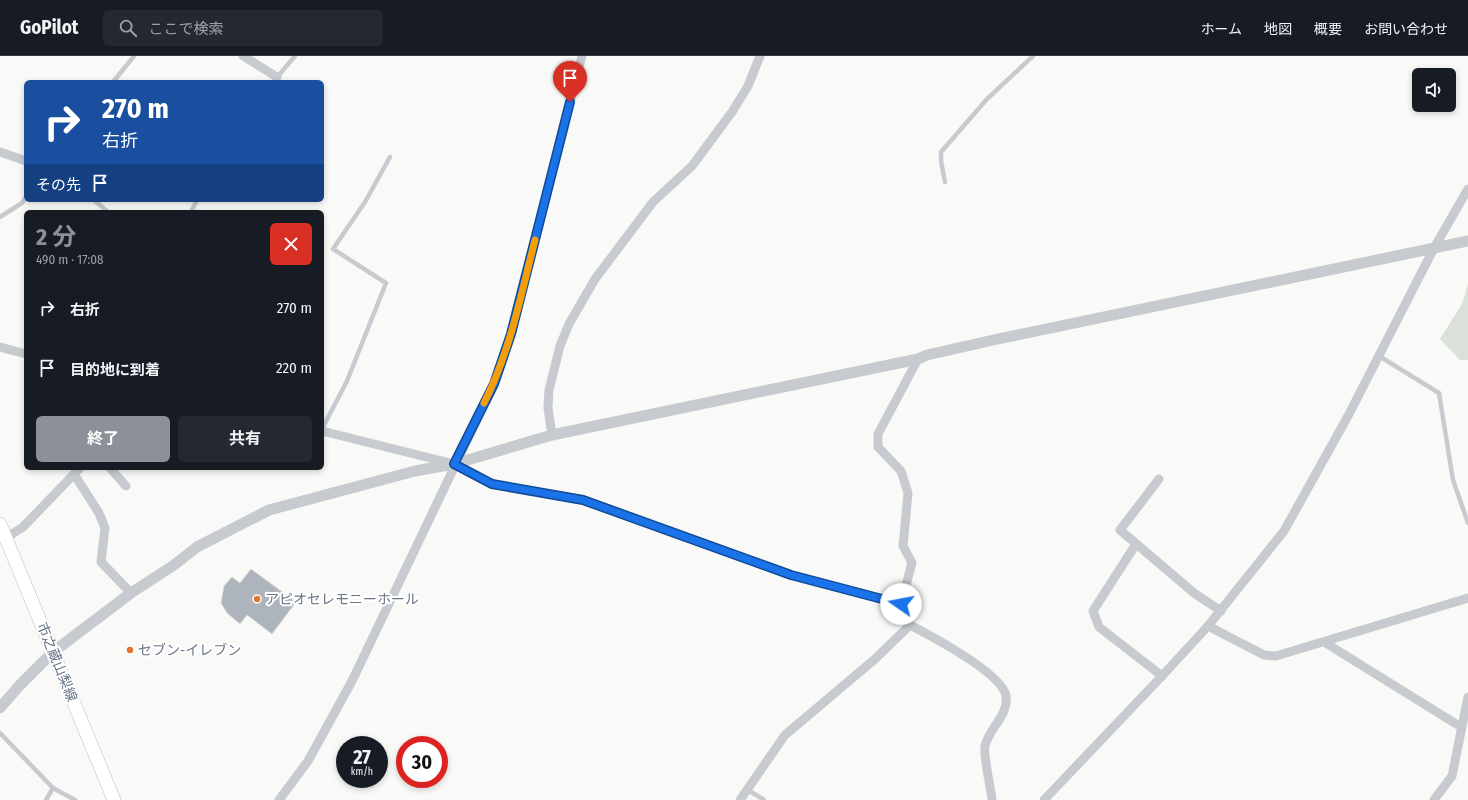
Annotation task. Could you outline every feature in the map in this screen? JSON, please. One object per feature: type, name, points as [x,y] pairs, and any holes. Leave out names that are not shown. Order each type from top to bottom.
[{"type":"main road","name":"市之蔵山梨線","points":[[0,524],[114,800]]},
{"type":"street","points":[[243,56],[275,80]]},
{"type":"street","points":[[279,800],[308,761],[352,681],[454,464],[494,384],[511,334],[582,56]]},
{"type":"street","points":[[552,435],[548,408],[549,390],[560,346],[569,324],[595,279],[652,202],[692,166],[732,112],[748,86],[760,56]]},
{"type":"street","points":[[0,152],[24,160]]},
{"type":"street","points":[[1044,800],[1221,612],[1284,531],[1348,416],[1434,248],[1468,189]]},
{"type":"street","points":[[0,708],[20,685],[53,652],[131,593],[174,565],[197,547],[269,510],[415,471],[454,464],[552,435],[918,359],[927,355],[963,347],[1468,241]]},
{"type":"street","points":[[0,347],[24,353]]},
{"type":"street","points":[[918,359],[878,434],[878,447],[901,471],[908,493],[903,546],[912,563],[901,604],[910,625],[965,655],[1000,686],[1006,696],[1005,711],[990,734],[985,747],[992,800]]},
{"type":"street","points":[[324,431],[454,464],[492,484],[583,500],[791,575],[901,604]]},
{"type":"street","points":[[112,470],[126,486]]},
{"type":"street","points":[[6,538],[22,527],[77,471],[99,513],[105,528],[100,562],[131,593]]},
{"type":"street","points":[[1159,479],[1120,530],[1194,593],[1221,612]]},
{"type":"street","points":[[1136,544],[1093,611],[1099,626],[1162,676]]},
{"type":"street","points":[[1208,626],[1264,655],[1276,656],[1468,598]]},
{"type":"street","points":[[740,800],[785,735],[876,660],[910,625]]},
{"type":"street","points":[[1324,642],[1461,727]]},
{"type":"street","points":[[1434,800],[1452,776],[1468,697]]},
{"type":"lane","points":[[114,80],[134,56]]},
{"type":"lane","points":[[275,80],[295,56]]},
{"type":"lane","points":[[945,182],[941,161],[942,152],[987,99],[1033,56]]},
{"type":"lane","points":[[324,426],[347,381],[386,283],[334,248],[365,202],[390,157]]},
{"type":"lane","points":[[0,217],[22,203],[24,200]]},
{"type":"lane","points":[[96,202],[106,210]]},
{"type":"lane","points":[[1379,356],[1439,392],[1453,480],[1468,523]]},
{"type":"lane","points":[[0,733],[53,788],[75,800]]},
{"type":"lane","points":[[46,800],[53,788]]},
{"type":"lane","points":[[748,790],[764,800]]},
{"type":"shaded area","points":[[1468,284],[1468,360],[1460,360],[1440,339],[1462,304]]},
{"type":"building","name":"アピオセレモニーホール","points":[[251,569],[296,602],[272,634],[247,615],[240,624],[227,613],[221,603],[224,586],[232,577],[240,583]]},
{"type":"slow traffic","points":[[484,403],[494,384],[511,334],[535,240]]},
{"type":"place","name":"アピオセレモニーホール","points":[[257,599]]},
{"type":"place","name":"セブン-イレブン","points":[[130,650]]},
{"type":"route","points":[[570,102],[511,334],[494,384],[454,464],[492,484],[583,500],[698,540],[791,575],[901,604]]}]
